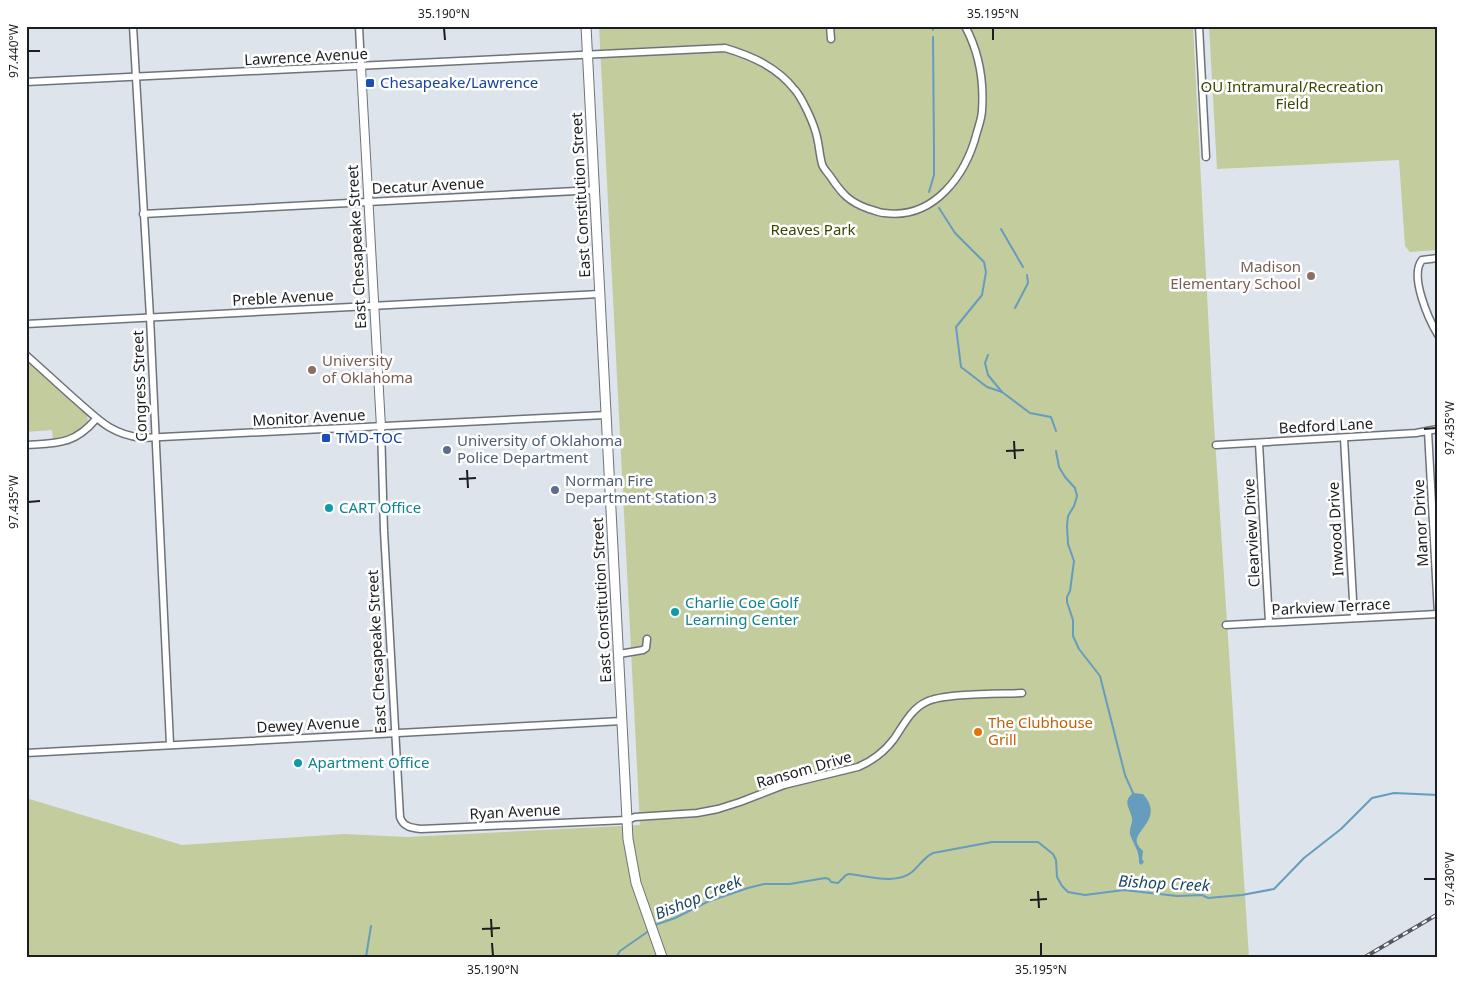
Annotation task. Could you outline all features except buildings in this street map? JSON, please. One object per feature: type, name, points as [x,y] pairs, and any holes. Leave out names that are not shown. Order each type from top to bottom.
[{"type":"main road","name":"East Constitution Street","points":[[586,26],[628,839],[632,866],[645,911],[661,953]]},
{"type":"street","name":"Congress Street","points":[[134,26],[170,744]]},
{"type":"street","name":"East Chesapeake Street","points":[[359,26],[400,817],[404,825]]},
{"type":"street","points":[[830,26],[831,39]]},
{"type":"street","name":"Lawrence Avenue","points":[[26,82],[725,48],[746,54],[768,65],[782,76],[796,91],[816,130],[822,165],[841,193],[855,204],[883,214],[909,212],[927,206],[948,190],[973,147],[982,112],[983,85],[974,46],[965,26]]},
{"type":"street","points":[[1199,26],[1206,157]]},
{"type":"street","name":"Decatur Avenue","points":[[143,214],[594,190]]},
{"type":"street","points":[[1438,258],[1422,260],[1419,265],[1420,289],[1429,318],[1438,335]]},
{"type":"street","name":"Preble Avenue","points":[[26,324],[600,294]]},
{"type":"street","name":"Monitor Avenue","points":[[26,355],[96,419],[110,428],[129,436],[155,438],[606,415]]},
{"type":"street","points":[[26,445],[69,440],[81,434],[96,419]]},
{"type":"street","name":"Bedford Lane","points":[[1216,445],[1428,432],[1438,429]]},
{"type":"street","name":"Manor Drive","points":[[1428,432],[1438,614]]},
{"type":"street","name":"Inwood Drive","points":[[1344,438],[1354,618]]},
{"type":"street","name":"Clearview Drive","points":[[1260,443],[1269,622]]},
{"type":"street","name":"Parkview Terrace","points":[[1226,625],[1438,614]]},
{"type":"street","points":[[618,654],[643,650],[646,648],[647,639]]},
{"type":"street","name":"Ransom Drive","points":[[627,820],[636,817],[697,813],[718,809],[784,785],[858,767],[880,753],[893,740],[914,711],[934,698],[1022,693]]},
{"type":"street","name":"Dewey Avenue","points":[[26,753],[622,721]]},
{"type":"street","name":"Ryan Avenue","points":[[404,825],[421,829],[627,820]]},
{"type":"green space","name":"Reaves Park","points":[[599,26],[1193,26],[1213,409],[1249,957],[26,957],[26,798],[182,845],[344,834],[407,837],[640,825]]},
{"type":"green space","name":"OU Intramural/Recreation Field","points":[[1209,26],[1438,26],[1438,250],[1410,252],[1405,246],[1399,160],[1217,169]]},
{"type":"green space","points":[[26,360],[87,415],[88,422],[82,430],[68,437],[53,440],[52,430],[26,432]]},
{"type":"water","points":[[1133,793],[1143,794],[1149,803],[1151,811],[1137,840],[1138,846],[1143,851],[1142,859],[1144,862],[1141,865],[1130,834],[1132,820],[1127,802]]},
{"type":"waterway","points":[[929,192],[934,175],[933,37]]},
{"type":"waterway","points":[[939,208],[955,233],[984,262],[986,272],[982,295],[956,327],[961,367],[987,387],[1002,392]]},
{"type":"waterway","points":[[1001,229],[1023,267]]},
{"type":"waterway","points":[[1015,308],[1028,283],[1027,275]]},
{"type":"waterway","points":[[988,355],[985,363],[988,375],[1002,392],[1030,413],[1051,417],[1056,431]]},
{"type":"waterway","points":[[1056,451],[1059,467],[1075,488],[1077,496],[1068,516],[1067,526],[1068,544],[1074,561],[1070,591],[1067,597],[1073,620],[1073,636],[1079,649],[1100,676],[1125,775],[1133,793]]},
{"type":"waterway","name":"Bishop Creek","points":[[655,925],[675,918],[707,902],[764,884],[790,884],[825,878],[831,882],[838,883],[849,874],[882,879],[898,878],[912,872],[924,859],[933,853],[992,842],[1038,842],[1053,854],[1056,860],[1057,877],[1068,892],[1085,895],[1124,890],[1177,896],[1202,895],[1208,898],[1242,895],[1274,889],[1304,858],[1341,829],[1372,798],[1394,793],[1438,795]]},
{"type":"waterway","points":[[366,957],[371,926]]},
{"type":"waterway","name":"Bishop Creek","points":[[616,957],[620,951],[650,930]]},
{"type":"railway","points":[[1365,957],[1438,914]]},
{"type":"place","name":"Chesapeake/Lawrence","points":[[370,83]]},
{"type":"place","name":"Madison Elementary School","points":[[1311,276]]},
{"type":"place","name":"University of Oklahoma","points":[[312,370]]},
{"type":"place","name":"TMD-TOC","points":[[326,438]]},
{"type":"place","name":"University of Oklahoma Police Department","points":[[447,450]]},
{"type":"place","name":"Norman Fire Department Station 3","points":[[555,490]]},
{"type":"place","name":"CART Office","points":[[329,508]]},
{"type":"place","name":"Charlie Coe Golf Learning Center","points":[[675,612]]},
{"type":"place","name":"The Clubhouse Grill","points":[[978,732]]},
{"type":"place","name":"Apartment Office","points":[[298,763]]}]
